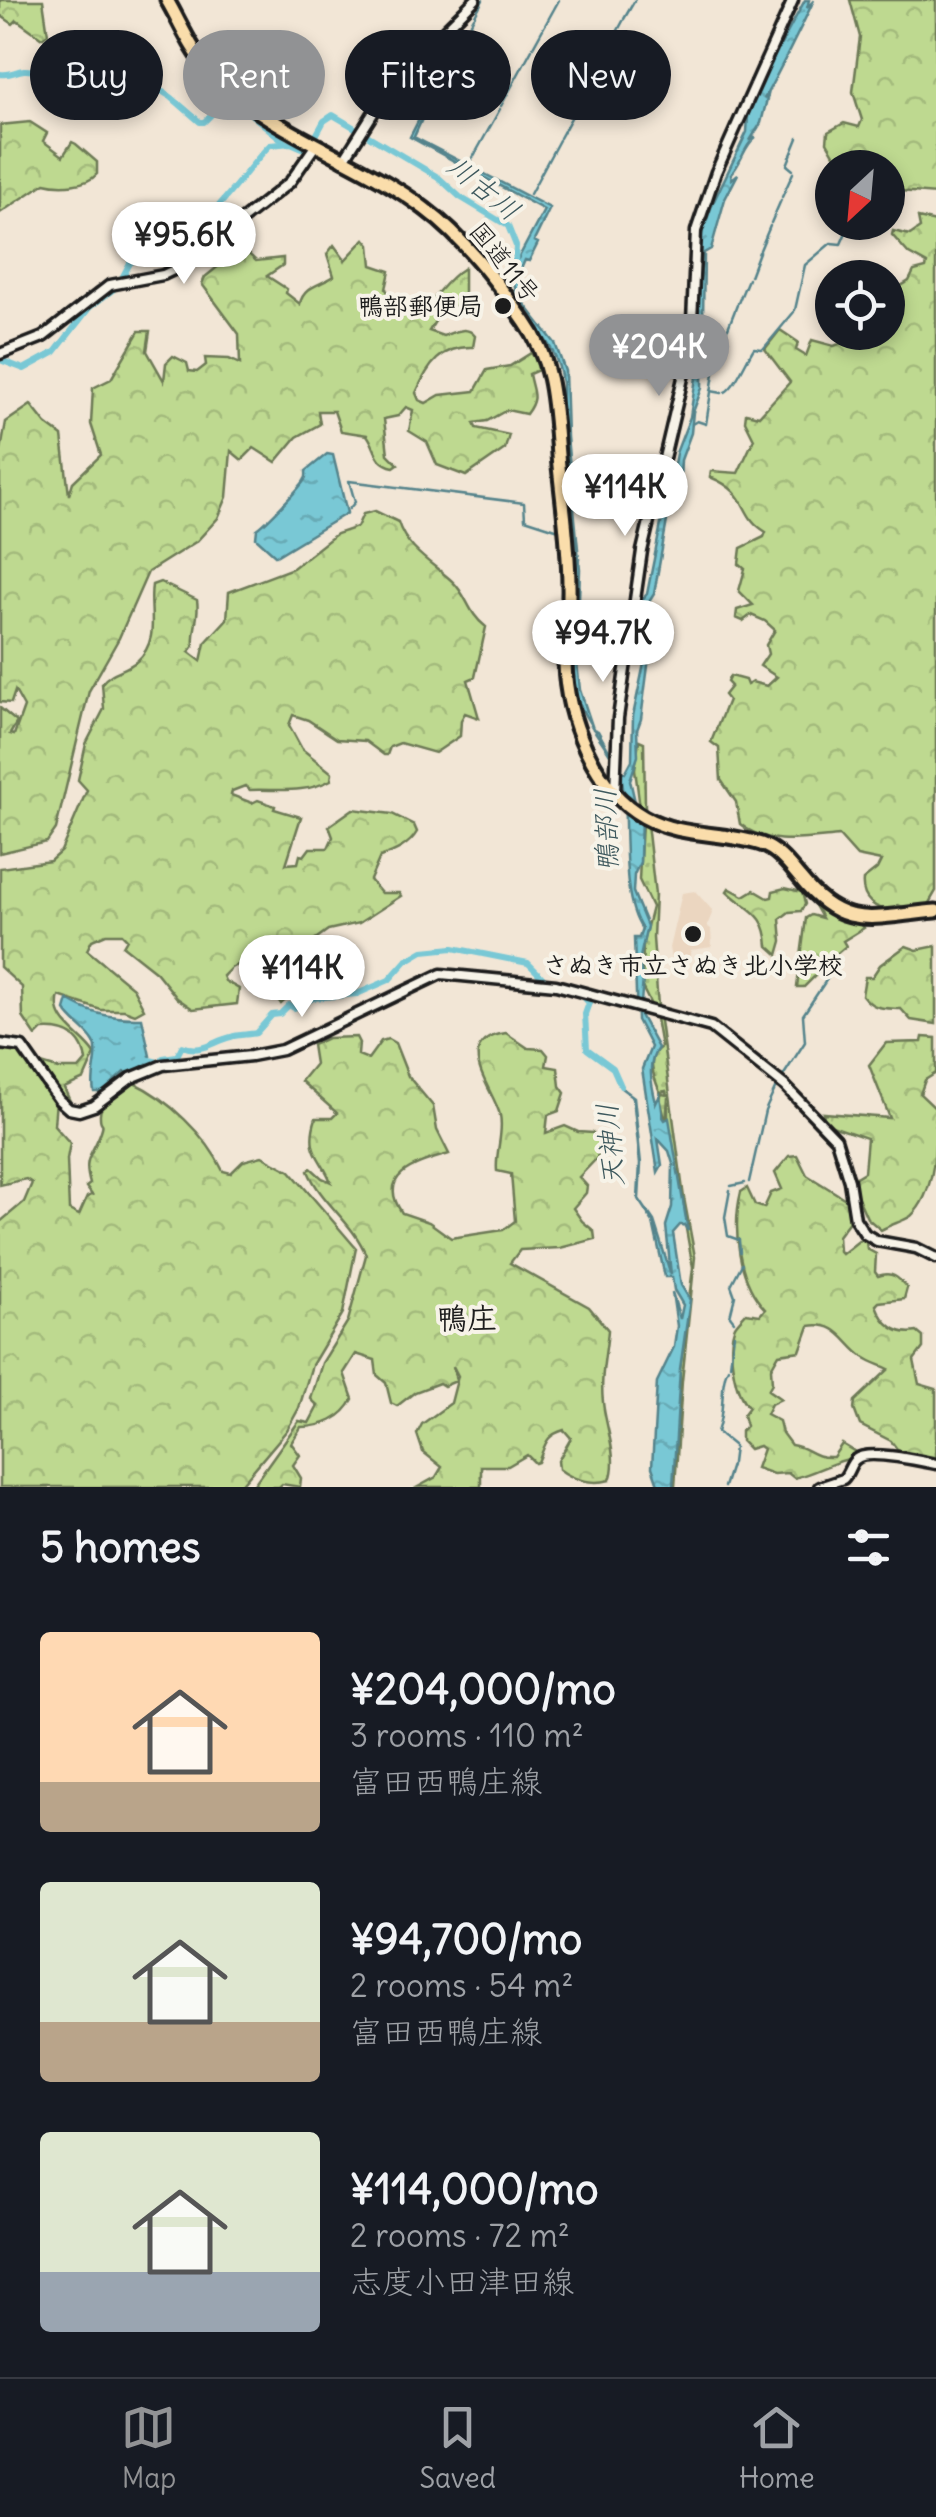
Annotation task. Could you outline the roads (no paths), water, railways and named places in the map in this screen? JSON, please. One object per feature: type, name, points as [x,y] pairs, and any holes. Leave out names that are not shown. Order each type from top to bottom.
[{"type":"highway","name":"国道11号","points":[[167,0],[198,55],[238,94],[314,146],[418,203],[450,231],[522,318],[543,352],[553,393],[567,546],[566,680],[576,720],[614,786],[647,818],[686,833],[766,846],[789,864],[820,902],[840,914],[856,917],[936,911]]},
{"type":"main road","points":[[343,161],[400,74],[474,0]]},
{"type":"main road","points":[[614,786],[618,718],[642,551],[691,344],[696,231],[716,172],[793,0]]},
{"type":"main road","points":[[0,354],[43,337],[110,285],[163,275],[186,264],[290,182],[314,146]]},
{"type":"main road","points":[[0,1044],[22,1047],[59,1100],[78,1111],[94,1106],[131,1078],[163,1064],[282,1050],[441,974],[549,983],[712,1027],[785,1086],[830,1132],[840,1148],[855,1220],[865,1234],[877,1241],[916,1248],[936,1258]]},
{"type":"main road","points":[[818,1487],[847,1476],[854,1460],[862,1456],[936,1464]]},
{"type":"water","points":[[805,0],[809,0],[807,8],[814,0],[764,99],[768,95],[761,123],[751,139],[756,137],[731,174],[732,179],[738,174],[725,199],[711,249],[704,253],[702,388],[668,515],[654,594],[644,610],[651,643],[637,730],[638,756],[630,780],[636,806],[641,810],[640,862],[633,892],[647,926],[639,962],[643,978],[640,1015],[658,1048],[652,1061],[652,1082],[656,1103],[660,1095],[663,1117],[669,1118],[688,1231],[680,1225],[673,1233],[681,1285],[690,1300],[680,1369],[673,1487],[659,1487],[652,1467],[657,1382],[674,1347],[677,1326],[672,1292],[680,1319],[683,1305],[672,1277],[665,1277],[653,1222],[638,1199],[640,1163],[633,1097],[621,1088],[618,1079],[634,1097],[641,1164],[639,1199],[654,1221],[671,1275],[666,1226],[672,1207],[673,1164],[669,1151],[658,1139],[662,1165],[658,1172],[642,1069],[651,1047],[637,1020],[634,938],[639,938],[642,929],[627,878],[622,780],[614,761],[625,773],[632,760],[633,716],[646,654],[639,603],[647,594],[668,489],[664,474],[670,487],[676,453],[690,417],[699,358],[699,242],[747,132],[748,116],[763,78]]},
{"type":"water","points":[[419,120],[414,137],[550,208],[534,241],[538,243],[517,278],[526,306],[555,343],[565,371],[580,569],[580,690],[593,728],[578,701],[572,676],[573,568],[561,422],[562,383],[551,349],[525,312],[514,281],[513,260],[518,259],[544,210],[410,137]]},
{"type":"water","points":[[327,454],[333,455],[347,513],[276,556],[256,538],[257,529],[298,489],[306,471]]},
{"type":"water","points":[[68,1000],[104,1015],[142,1018],[151,1061],[133,1073],[124,1072],[103,1092],[94,1092],[96,1047],[65,1010]]},
{"type":"waterway","points":[[475,15],[483,0]]},
{"type":"waterway","points":[[542,30],[559,0]]},
{"type":"waterway","points":[[624,19],[635,0]]},
{"type":"waterway","points":[[467,30],[474,17]]},
{"type":"waterway","points":[[618,30],[623,21]]},
{"type":"waterway","points":[[511,88],[531,51]]},
{"type":"waterway","points":[[0,74],[28,70],[57,73],[68,68],[80,69],[90,59],[113,67],[133,68],[139,77],[200,122],[226,100],[243,108],[286,143]]},
{"type":"waterway","name":"川古川","points":[[313,141],[324,121],[333,115],[438,177],[460,197],[508,226],[516,246],[515,264]]},
{"type":"waterway","points":[[470,163],[494,120]]},
{"type":"waterway","points":[[560,138],[570,120]]},
{"type":"waterway","points":[[793,170],[787,165],[798,138]]},
{"type":"waterway","points":[[530,194],[559,140]]},
{"type":"waterway","name":"川古川","points":[[122,278],[130,263],[154,246],[168,247],[199,226],[270,145],[291,143],[311,148]]},
{"type":"waterway","points":[[782,197],[793,173]]},
{"type":"waterway","points":[[771,223],[781,200]]},
{"type":"waterway","points":[[760,250],[770,226]]},
{"type":"waterway","points":[[795,310],[805,265],[831,243],[841,244],[843,240]]},
{"type":"waterway","points":[[750,276],[759,252]]},
{"type":"waterway","points":[[738,303],[748,279]]},
{"type":"waterway","name":"川古川","points":[[0,360],[24,369],[55,352],[90,307],[119,285]]},
{"type":"waterway","points":[[728,328],[737,305]]},
{"type":"waterway","points":[[764,348],[794,312]]},
{"type":"waterway","points":[[692,424],[706,424],[717,354],[727,330]]},
{"type":"waterway","points":[[725,392],[754,348],[762,349]]},
{"type":"waterway","points":[[711,391],[722,393]]},
{"type":"waterway","points":[[349,509],[355,502],[349,481],[524,503],[525,519],[559,530],[563,548]]},
{"type":"waterway","name":"天神川","points":[[163,1058],[177,1056],[182,1046],[202,1048],[256,1033],[272,1015],[280,1014],[289,1005],[294,1008],[313,998],[357,994],[389,980],[406,961],[423,951],[453,948],[528,963],[544,979]]},
{"type":"waterway","points":[[749,1182],[765,1111],[805,1042],[803,1015],[829,976],[838,972]]},
{"type":"waterway","name":"天神川","points":[[581,994],[589,1003],[585,1014],[587,1049],[613,1068],[621,1086]]},
{"type":"waterway","name":"天神川","points":[[142,1058],[158,1062]]},
{"type":"waterway","points":[[731,1186],[745,1183]]},
{"type":"waterway","points":[[730,1190],[725,1217],[728,1236],[739,1240],[740,1252]]},
{"type":"waterway","points":[[734,1321],[730,1316],[735,1296],[731,1285],[742,1264]]},
{"type":"waterway","points":[[730,1365],[734,1334]]},
{"type":"waterway","points":[[728,1368],[717,1432],[733,1445]]},
{"type":"waterway","points":[[732,1463],[734,1447]]},
{"type":"waterway","points":[[724,1487],[731,1465]]},
{"type":"place","name":"鴨部郵便局","points":[[503,306]]},
{"type":"place","name":"さぬき市立さぬき北小学校","points":[[693,934]]},
{"type":"district","name":"鴨庄","points":[[467,1319]]},
{"type":"water label","name":"鴨部川","points":[[606,830]]}]
